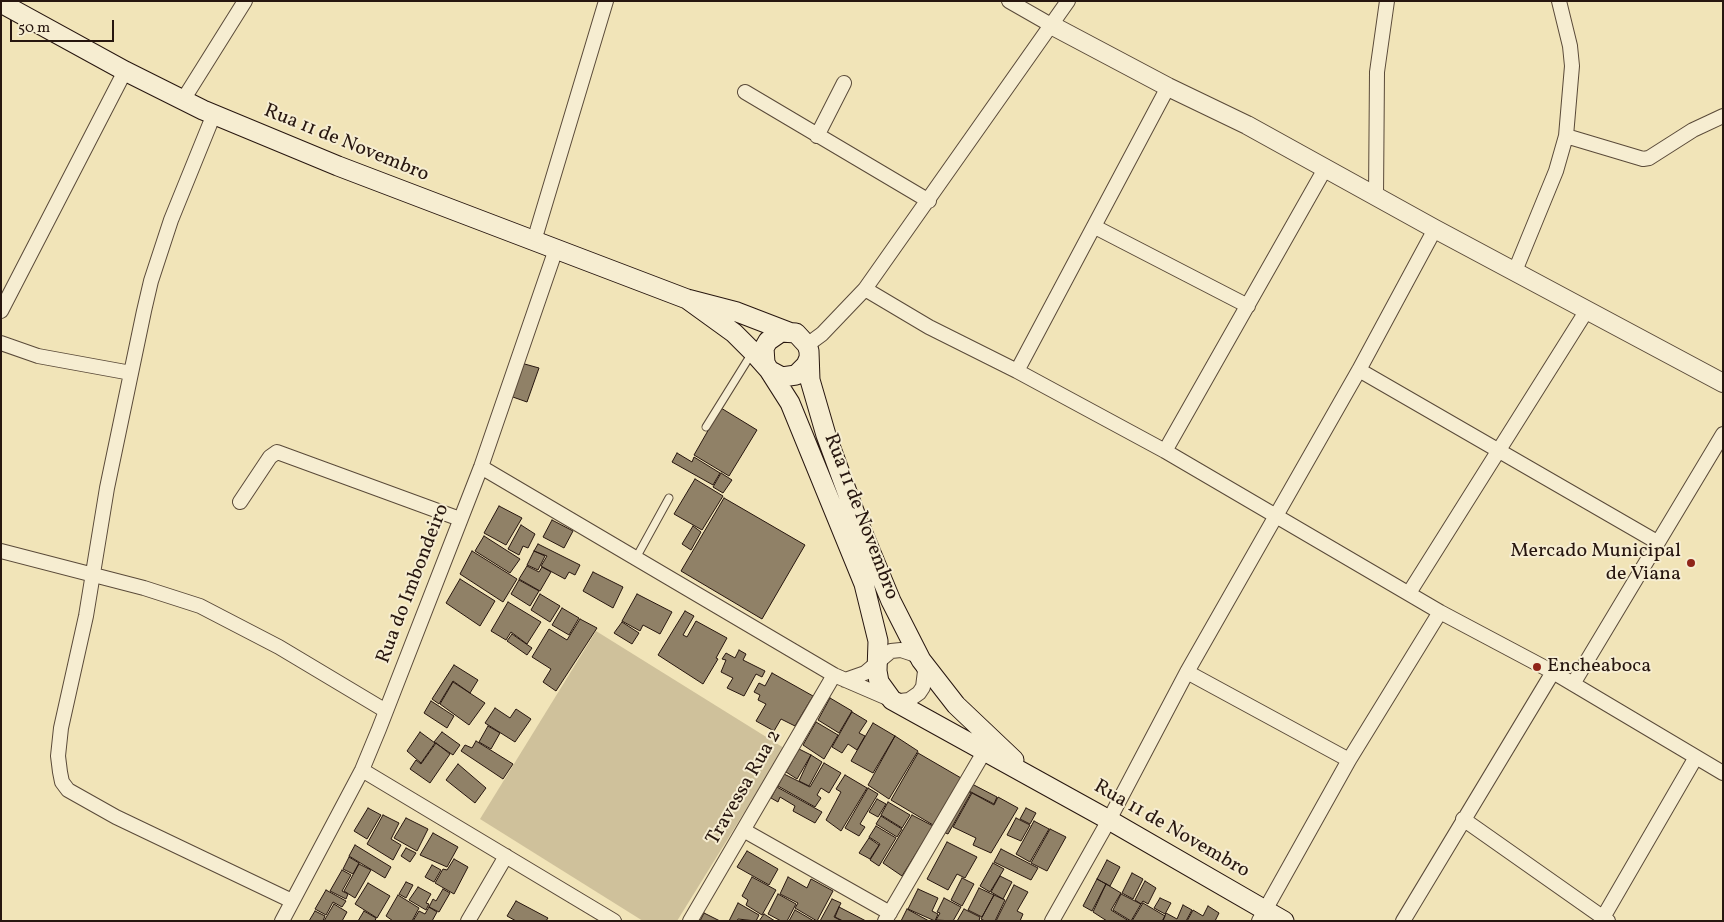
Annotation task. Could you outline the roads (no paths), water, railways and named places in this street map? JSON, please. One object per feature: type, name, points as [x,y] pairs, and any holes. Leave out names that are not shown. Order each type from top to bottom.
[{"type":"main road","name":"Rua 11 de Novembro","points":[[1,3],[125,71],[183,100],[338,166],[687,299],[737,312],[796,334],[808,351],[812,391],[829,445],[891,601],[920,660],[956,705],[1035,779]]},
{"type":"main road","name":"Rua 11 de Novembro","points":[[687,299],[734,333],[770,370]]},
{"type":"main road","name":"Rua 11 de Novembro","points":[[789,332],[774,335],[764,348],[765,363],[790,403],[864,584],[875,622],[879,659],[877,670],[879,682],[892,700],[1109,820],[1262,915],[1284,921]]},
{"type":"main road","points":[[770,370],[782,377],[796,375],[806,365],[808,351]]},
{"type":"street","points":[[183,100],[245,1]]},
{"type":"street","points":[[534,241],[606,1]]},
{"type":"street","points":[[1009,1],[1168,87],[1247,124],[1376,196],[1723,383]]},
{"type":"street","points":[[808,351],[865,288],[929,201],[1068,1]]},
{"type":"street","points":[[1376,196],[1378,63],[1387,1]]},
{"type":"street","points":[[1515,271],[1556,171],[1566,136],[1572,66],[1570,46],[1559,1]]},
{"type":"street","points":[[1,311],[125,71]]},
{"type":"street","points":[[817,136],[844,83]]},
{"type":"street","points":[[1017,371],[1168,87]]},
{"type":"street","points":[[745,92],[929,201]]},
{"type":"street","points":[[214,114],[159,254],[151,281],[107,488],[94,576],[61,728],[58,756],[62,782],[68,790],[116,817],[292,901]]},
{"type":"street","points":[[1566,136],[1643,159],[1649,158],[1693,130],[1723,116]]},
{"type":"street","points":[[1165,451],[1326,167]]},
{"type":"street","points":[[1095,227],[1248,306]]},
{"type":"street","points":[[1052,921],[1109,820],[1187,672],[1274,515],[1359,370],[1435,228]]},
{"type":"street","name":"Rua do Imbondeiro","points":[[282,921],[362,770],[481,467],[556,249]]},
{"type":"street","points":[[865,288],[929,327],[1017,371],[1165,451],[1440,612],[1553,672],[1723,773]]},
{"type":"street","points":[[1409,593],[1587,310]]},
{"type":"street","points":[[1,343],[38,356],[131,373]]},
{"type":"street","points":[[1359,370],[1657,542]]},
{"type":"street","points":[[1573,684],[1723,434]]},
{"type":"street","points":[[240,502],[270,457],[276,452],[460,519]]},
{"type":"street","points":[[481,467],[840,677],[892,700],[909,700],[920,693],[925,678],[925,671],[920,660],[913,654],[901,650],[891,651],[879,659],[865,673],[840,677]]},
{"type":"street","points":[[1,551],[182,599],[215,613],[279,647],[386,711]]},
{"type":"street","points":[[1262,915],[1349,760],[1440,612]]},
{"type":"street","points":[[1187,672],[1349,760]]},
{"type":"street","points":[[1403,921],[1462,819],[1553,672]]},
{"type":"street","name":"Travessa Rua 2","points":[[690,921],[840,677]]},
{"type":"street","points":[[744,831],[887,917],[984,752]]},
{"type":"street","points":[[1462,819],[1604,920],[1696,756]]},
{"type":"street","points":[[362,770],[614,921]]},
{"type":"street","points":[[468,921],[506,856]]},
{"type":"lane","points":[[706,427],[753,352]]},
{"type":"lane","points":[[636,558],[670,498]]},
{"type":"place","name":"Mercado Municipal de Viana","points":[[1691,563]]},
{"type":"place","name":"Encheaboca","points":[[1537,667]]}]
